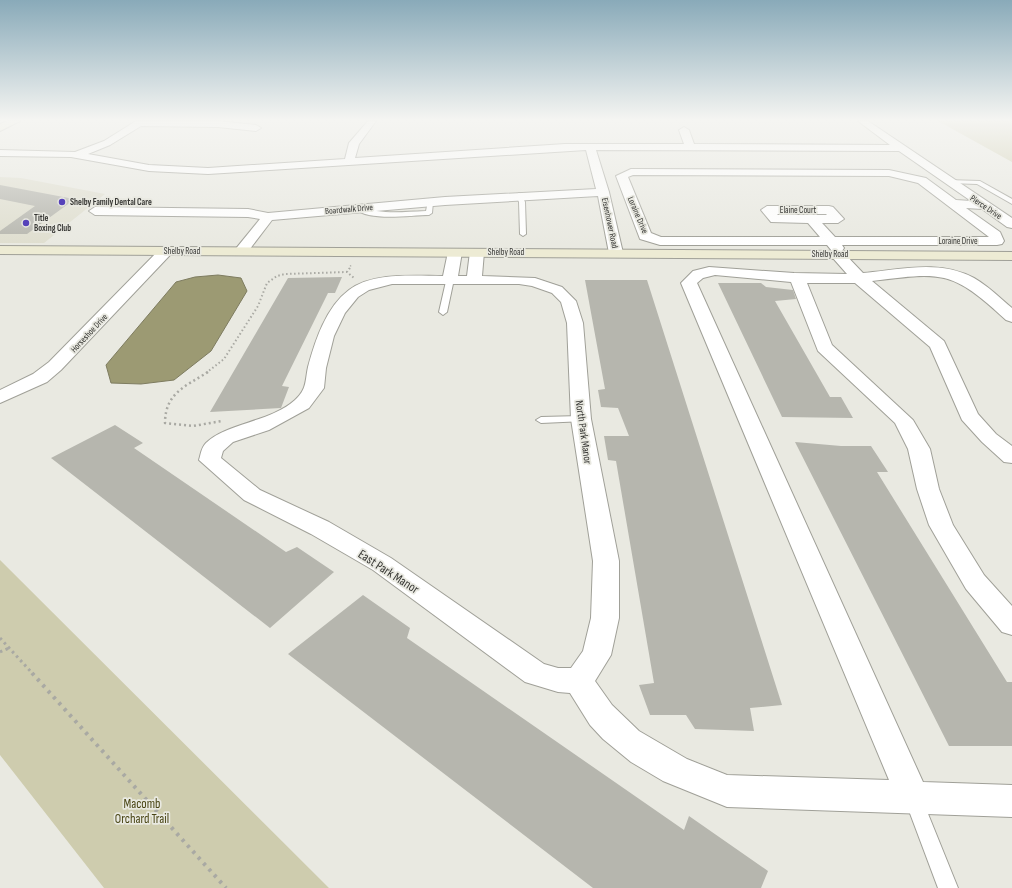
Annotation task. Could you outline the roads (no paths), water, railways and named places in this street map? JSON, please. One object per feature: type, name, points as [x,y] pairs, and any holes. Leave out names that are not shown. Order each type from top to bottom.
[{"type":"street","points":[[121,162],[149,168],[192,171],[241,170],[344,162]]},
{"type":"street","name":"Eisenhower Road","points":[[594,162],[603,192],[616,253]]},
{"type":"street","name":"Pierce Drive","points":[[922,162],[1012,224]]},
{"type":"street","name":"Loraine Drive","points":[[631,172],[889,173],[922,180],[953,204],[995,235],[997,241],[832,249],[660,241],[645,236],[622,176],[631,172]]},
{"type":"street","name":"Boardwalk Drive","points":[[95,211],[248,214],[268,217],[356,208],[519,195],[603,192]]},
{"type":"street","points":[[953,204],[983,205]]},
{"type":"street","points":[[241,251],[268,217]]},
{"type":"street","name":"Elaine Court","points":[[807,219],[859,278],[938,345],[969,416],[989,438],[1012,457]]},
{"type":"street","name":"Shelby Road","points":[[0,250],[616,253],[832,249],[1012,256]]},
{"type":"street","name":"Horseshoe Drive","points":[[0,397],[40,378],[55,366],[166,252]]},
{"type":"street","points":[[450,279],[455,252]]},
{"type":"street","points":[[474,279],[477,252]]},
{"type":"street","points":[[913,798],[689,283],[693,277],[707,271],[796,277],[859,278],[936,272],[950,274],[975,285],[1012,317]]},
{"type":"street","points":[[796,277],[824,347],[903,420],[919,449],[928,489],[940,525],[975,582],[1012,624]]},
{"type":"street","name":"North Park Manor","points":[[213,448],[226,438],[262,426],[283,416],[302,404],[315,388],[317,368],[326,336],[338,312],[353,294],[364,287],[386,281],[474,279],[535,282],[557,290],[568,301],[575,323],[581,419],[606,560],[605,618],[597,655],[579,682]]},
{"type":"street","name":"East Park Manor","points":[[213,448],[210,460],[252,496],[320,528],[382,564],[535,673],[558,680],[579,682]]},
{"type":"street","points":[[579,682],[601,714],[628,742],[659,762],[688,778],[727,791],[1012,801]]},
{"type":"lane","points":[[949,181],[978,182],[1012,202]]},
{"type":"lane","points":[[519,195],[522,202],[523,234]]},
{"type":"lane","points":[[443,312],[450,279]]},
{"type":"lane","points":[[541,420],[581,419]]},
{"type":"lane","points":[[913,798],[948,888]]},
{"type":"place","name":"Shelby Family Dental Care","points":[[62,202]]},
{"type":"place","name":"Title Boxing Club","points":[[26,223]]},
{"type":"park label","name":"Macomb Orchard Trail","points":[[142,810]]}]
